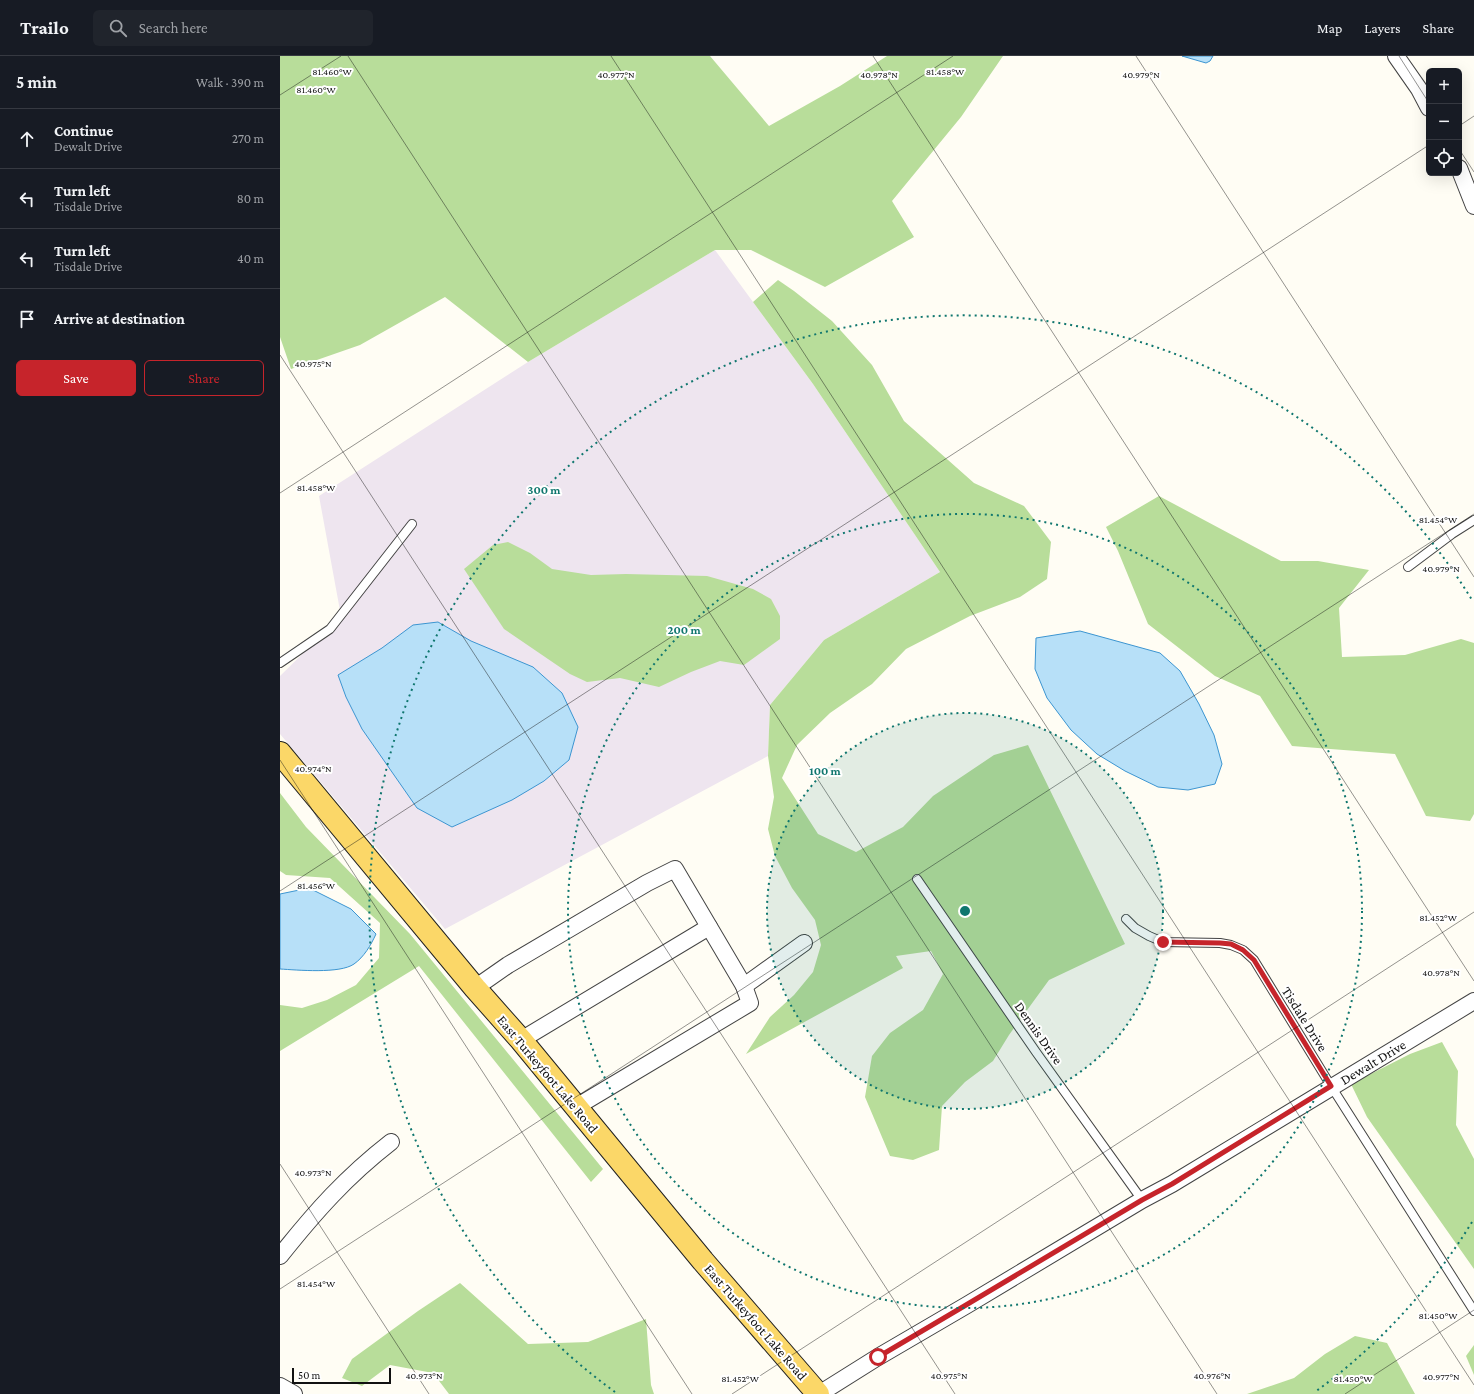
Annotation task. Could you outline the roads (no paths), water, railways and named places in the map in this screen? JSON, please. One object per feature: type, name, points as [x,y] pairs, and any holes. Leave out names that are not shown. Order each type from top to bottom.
[{"type":"main road","name":"East Turkeyfoot Lake Road","points":[[280,753],[475,988],[521,1040],[703,1261],[818,1394]]},
{"type":"street","points":[[1396,56],[1419,89],[1427,104]]},
{"type":"street","points":[[1462,176],[1474,206]]},
{"type":"street","points":[[475,988],[508,965],[647,883],[675,869],[744,986],[750,1003],[576,1107]]},
{"type":"street","points":[[521,1040],[709,927]]},
{"type":"street","points":[[744,986],[804,943]]},
{"type":"street","name":"Dewalt Drive","points":[[818,1394],[1142,1200],[1172,1184],[1331,1086],[1474,1001]]},
{"type":"street","points":[[280,1256],[302,1228],[342,1184],[364,1163],[391,1142]]},
{"type":"street","points":[[280,1386],[294,1394]]},
{"type":"lane","points":[[1408,567],[1452,534],[1474,520]]},
{"type":"lane","points":[[280,664],[330,629],[412,524]]},
{"type":"lane","name":"Dennis Drive","points":[[918,879],[1036,1052],[1142,1200]]},
{"type":"lane","name":"Tisdale Drive","points":[[1126,918],[1135,928],[1163,942],[1231,944],[1243,950],[1254,960],[1331,1086],[1474,1311]]},
{"type":"water","points":[[1182,56],[1213,56],[1210,61],[1206,63]]},
{"type":"water","points":[[438,622],[471,641],[533,667],[562,693],[578,727],[569,760],[544,781],[512,800],[452,827],[417,808],[362,729],[346,697],[338,675],[382,648],[413,625]]},
{"type":"water","points":[[1080,631],[1160,653],[1180,671],[1199,704],[1214,735],[1222,764],[1215,784],[1188,790],[1158,787],[1125,771],[1097,754],[1071,730],[1047,698],[1035,669],[1036,638]]},
{"type":"water","points":[[309,888],[351,909],[376,934],[367,950],[354,964],[339,969],[329,970],[280,969],[280,894]]}]
